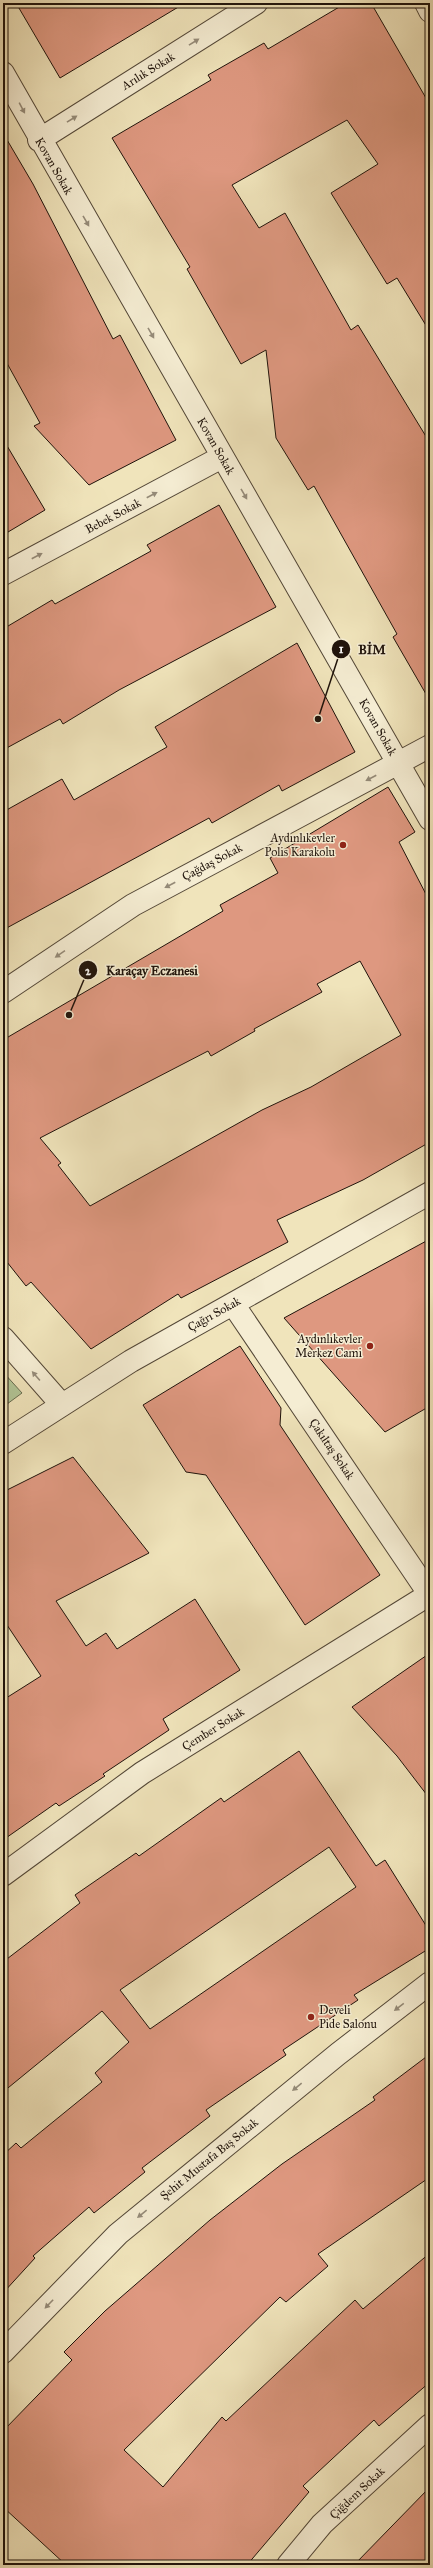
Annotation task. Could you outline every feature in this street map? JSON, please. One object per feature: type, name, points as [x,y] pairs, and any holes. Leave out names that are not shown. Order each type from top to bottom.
[{"type":"street","name":"Arılık Sokak","points":[[39,140],[256,3]]},
{"type":"street","points":[[426,3],[430,11]]},
{"type":"street","name":"Kovan Sokak","points":[[3,73],[39,140],[430,819]]},
{"type":"street","name":"Bebek Sokak","points":[[3,574],[222,457]]},
{"type":"street","name":"Çağdaş Sokak","points":[[3,992],[134,905],[430,746]]},
{"type":"street","name":"Çağrı Sokak","points":[[3,1443],[131,1361],[430,1193]]},
{"type":"street","name":"Çakıltaş Sokak","points":[[233,1304],[430,1595]]},
{"type":"street","points":[[3,1338],[62,1405]]},
{"type":"street","name":"Çember Sokak","points":[[3,1876],[142,1773],[430,1595]]},
{"type":"street","name":"Şehit Mustafa Baş Sokak","points":[[3,2352],[118,2234],[338,2054],[430,1983]]},
{"type":"street","name":"Çiğdem Sokak","points":[[288,2565],[322,2524],[430,2425]]},
{"type":"green space","points":[[3,1372],[22,1393],[3,1407]]},
{"type":"building","points":[[16,3],[185,3],[60,78]]},
{"type":"building","points":[[346,3],[371,3],[430,105],[430,332],[397,278],[387,284],[331,193],[378,164],[347,120],[232,185],[259,228],[285,213],[351,330],[358,325],[430,443],[430,701],[393,637],[397,634],[314,486],[308,490],[276,438],[266,350],[241,364],[187,269],[190,267],[112,138],[211,80],[208,75],[264,43],[268,49]]},
{"type":"building","points":[[3,133],[33,184],[113,339],[120,335],[176,440],[89,485],[34,426],[40,423],[3,356]]},
{"type":"building","points":[[3,439],[45,510],[3,535]]},
{"type":"building","points":[[219,505],[276,607],[119,690],[63,724],[60,719],[3,750],[3,629],[52,600],[55,604],[151,551],[147,545]]},
{"type":"building","points":[[297,643],[355,752],[282,791],[279,785],[212,823],[209,818],[3,930],[3,812],[62,779],[74,800],[167,747],[155,727]]},
{"type":"building","points":[[388,787],[415,832],[399,842],[430,902],[430,1142],[363,1180],[277,1220],[288,1242],[181,1298],[178,1294],[91,1349],[31,1282],[26,1286],[3,1257],[3,1040],[223,911],[220,905],[278,873],[270,858]],"holes":[[[360,961],[401,1035],[311,1087],[262,1110],[90,1206],[58,1165],[61,1163],[40,1138],[208,1051],[211,1056],[255,1031],[254,1029],[322,992],[317,984]]]},
{"type":"building","name":"Aydınlıkevler Merkez Cami","points":[[430,1239],[430,1406],[385,1432],[284,1318]]},
{"type":"building","points":[[240,1346],[281,1408],[280,1425],[380,1575],[305,1625],[206,1475],[186,1472],[143,1405]]},
{"type":"building","points":[[73,1457],[149,1553],[56,1601],[86,1646],[106,1633],[117,1649],[195,1599],[240,1670],[163,1719],[169,1730],[103,1774],[105,1776],[59,1806],[56,1803],[3,1840],[3,1700],[41,1676],[3,1619],[3,1492]]},
{"type":"building","points":[[430,1653],[430,1799],[397,1756],[352,1707]]},
{"type":"building","points":[[299,1751],[376,1866],[385,1860],[430,1932],[430,1948],[354,1995],[358,2000],[283,2050],[286,2055],[206,2110],[210,2116],[142,2168],[145,2172],[94,2213],[89,2207],[33,2256],[35,2258],[3,2293],[3,2155],[16,2143],[21,2148],[102,2082],[95,2073],[129,2042],[102,2011],[3,2092],[3,1962],[80,1903],[75,1895],[136,1853],[139,1856],[221,1798],[224,1802]],"holes":[[[329,1847],[356,1887],[150,2029],[120,1990]]]},
{"type":"building","points":[[430,2054],[430,2177],[318,2254],[328,2266],[286,2302],[280,2297],[124,2450],[163,2487],[222,2417],[226,2421],[355,2300],[363,2309],[430,2253],[430,2382],[379,2426],[374,2420],[303,2486],[309,2492],[247,2565],[66,2565],[3,2507],[3,2431],[72,2360],[64,2352],[105,2311],[210,2220],[282,2164],[375,2100],[373,2097]]},
{"type":"building","points":[[430,2487],[430,2565],[354,2565]]},
{"type":"place","name":"BİM","points":[[318,719]]},
{"type":"place","name":"Aydınlıkevler Polis Karakolu","points":[[343,845]]},
{"type":"place","name":"Karaçay Eczanesi","points":[[69,1015]]},
{"type":"place","name":"Aydınlıkevler Merkez Cami","points":[[370,1346]]},
{"type":"place","name":"Develi Pide Salonu","points":[[311,2017]]}]
